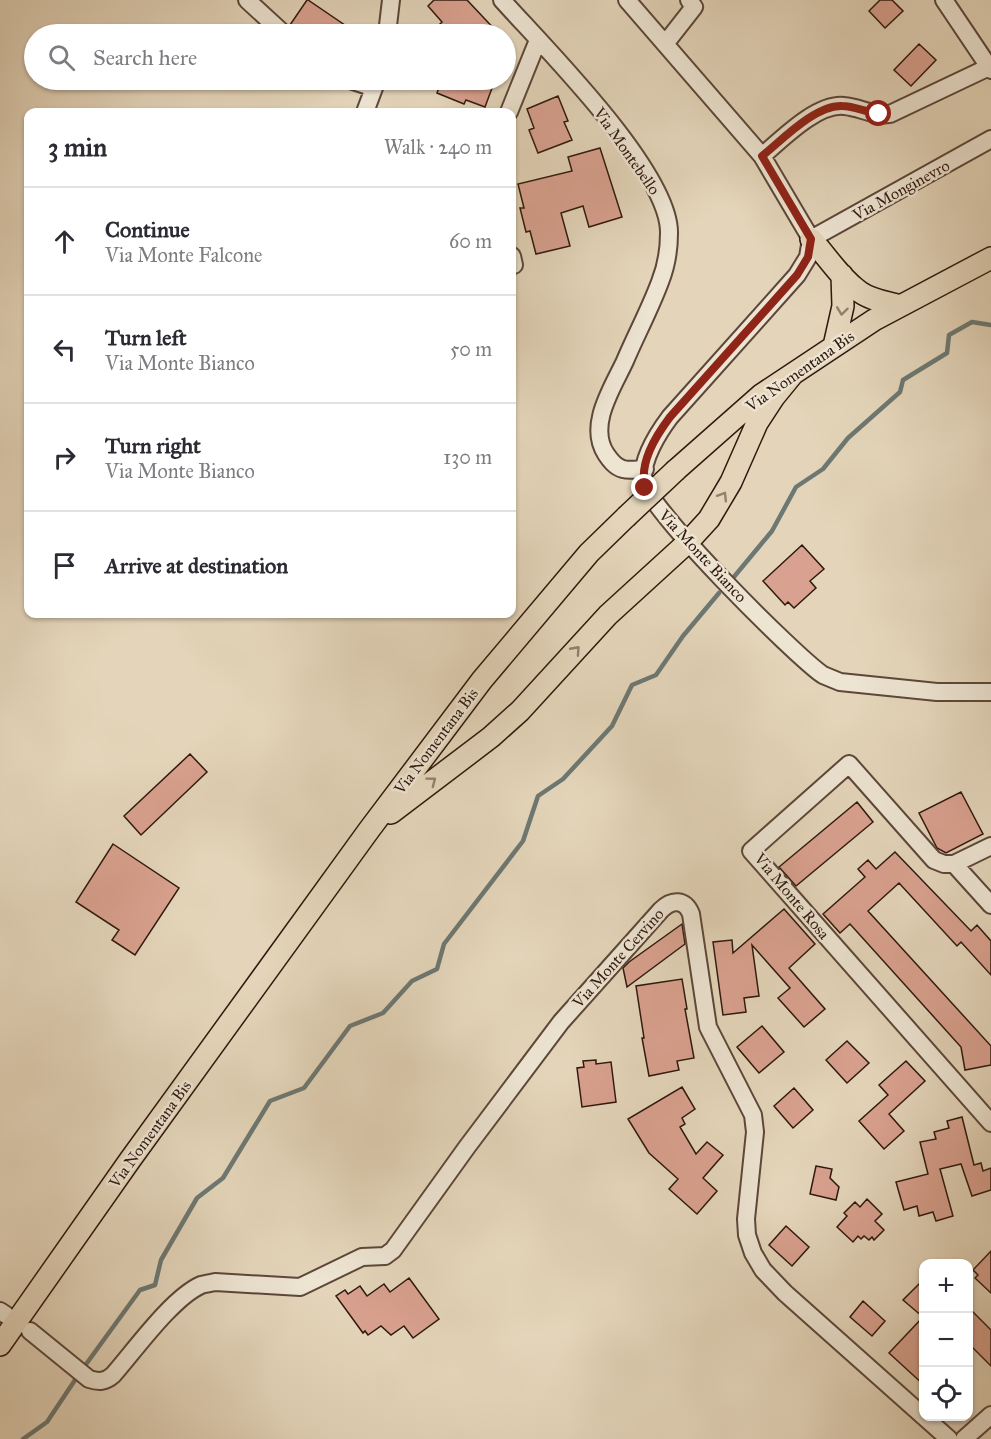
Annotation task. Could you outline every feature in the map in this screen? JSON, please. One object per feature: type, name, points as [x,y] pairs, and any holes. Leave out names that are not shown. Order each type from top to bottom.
[{"type":"main road","points":[[811,239],[842,275],[865,295],[900,306]]},
{"type":"main road","name":"Via Nomentana Bis","points":[[0,1345],[130,1160],[369,830],[482,680],[589,553],[761,395],[834,346],[900,306],[991,258]]},
{"type":"main road","points":[[834,346],[843,306],[842,275]]},
{"type":"main road","points":[[369,830],[491,737],[520,711],[608,615],[688,543],[714,510],[731,482],[758,423],[774,397],[792,375]]},
{"type":"street","points":[[247,0],[273,24]]},
{"type":"street","points":[[388,24],[391,0]]},
{"type":"street","name":"Via Montebello","points":[[502,0],[583,90],[630,149],[655,187],[667,215],[668,247],[660,282],[604,407],[599,430],[601,445],[615,465],[624,469],[645,469]]},
{"type":"street","points":[[627,0],[762,156],[811,239]]},
{"type":"street","points":[[665,44],[694,7],[689,0]]},
{"type":"street","points":[[762,156],[825,108],[845,106],[873,113],[890,114],[990,68],[944,0]]},
{"type":"street","points":[[511,108],[538,40]]},
{"type":"street","points":[[366,108],[373,90]]},
{"type":"street","name":"Via Monginevro","points":[[811,239],[991,139]]},
{"type":"street","name":"Via Monte Bianco","points":[[811,239],[808,257],[797,275],[670,417],[656,436],[645,469],[643,479],[645,488],[651,499],[688,543],[777,633],[818,672],[829,679],[938,692],[991,692]]},
{"type":"street","name":"Via Monte Rosa","points":[[954,864],[944,864],[934,860],[849,764],[751,851],[991,1123]]},
{"type":"street","points":[[991,846],[954,864],[991,905]]},
{"type":"street","name":"Via Monte Cervino","points":[[30,1330],[89,1379],[99,1382],[106,1381],[113,1376],[165,1316],[186,1295],[201,1285],[215,1282],[300,1287],[362,1257],[385,1256],[393,1250],[466,1147],[561,1022],[661,910],[672,902],[681,902],[687,906],[691,914],[708,1027],[753,1115],[755,1132],[746,1219],[747,1235],[753,1253],[763,1270],[781,1289],[949,1439]]},
{"type":"street","points":[[964,1439],[991,1415]]},
{"type":"building","points":[[308,0],[343,24],[291,24]]},
{"type":"building","points":[[434,0],[467,0],[490,24],[440,24],[442,22],[428,6]]},
{"type":"building","points":[[880,0],[892,0],[903,11],[885,28],[869,11]]},
{"type":"building","points":[[919,44],[936,60],[911,86],[894,70]]},
{"type":"building","points":[[438,90],[491,90],[485,107],[466,100],[464,104],[437,93]]},
{"type":"building","points":[[558,96],[568,121],[564,122],[572,140],[538,153],[529,130],[534,128],[527,109]]},
{"type":"building","points":[[600,148],[622,217],[589,227],[583,206],[561,213],[570,246],[536,254],[530,231],[526,232],[520,208],[524,208],[518,184],[572,171],[568,157]]},
{"type":"building","points":[[802,545],[824,569],[810,581],[816,588],[794,608],[788,602],[785,605],[763,581]]},
{"type":"building","points":[[190,754],[207,772],[141,835],[124,816]]},
{"type":"building","points":[[961,792],[983,834],[946,853],[937,848],[919,813]]},
{"type":"building","points":[[857,802],[873,822],[796,886],[779,867]]},
{"type":"building","points":[[113,844],[179,888],[135,955],[112,940],[119,930],[76,902]]},
{"type":"building","points":[[895,852],[971,931],[977,925],[991,941],[991,975],[961,942],[957,946],[899,883],[868,911],[991,1046],[991,1065],[965,1070],[961,1047],[850,924],[840,933],[823,914],[865,877],[858,869],[868,860],[876,869]]},
{"type":"building","points":[[784,909],[815,944],[789,968],[825,1009],[804,1027],[778,998],[790,988],[752,945],[759,996],[744,998],[746,1012],[723,1015],[713,942],[732,940],[733,953]]},
{"type":"building","points":[[682,924],[685,944],[627,987],[623,968]]},
{"type":"building","points":[[682,979],[694,1058],[677,1061],[679,1070],[649,1076],[636,986]]},
{"type":"building","points":[[762,1026],[784,1052],[759,1073],[737,1047]]},
{"type":"building","points":[[847,1041],[869,1063],[847,1083],[826,1060]]},
{"type":"building","points":[[596,1060],[596,1064],[611,1062],[616,1102],[582,1107],[577,1068],[584,1067],[583,1061]]},
{"type":"building","points":[[906,1061],[925,1081],[889,1114],[904,1131],[884,1149],[859,1121],[888,1095],[879,1085]]},
{"type":"building","points":[[682,1087],[695,1109],[682,1118],[685,1124],[680,1127],[696,1154],[707,1142],[723,1155],[703,1178],[717,1191],[697,1214],[669,1189],[678,1179],[649,1153],[628,1119]]},
{"type":"building","points":[[794,1088],[813,1110],[793,1128],[774,1106]]},
{"type":"building","points":[[962,1117],[974,1165],[981,1163],[983,1171],[991,1168],[991,1190],[972,1196],[961,1164],[940,1169],[953,1216],[936,1221],[933,1212],[919,1216],[917,1206],[904,1210],[896,1182],[928,1174],[920,1142],[936,1139],[934,1132],[949,1128],[947,1121]]},
{"type":"building","points":[[816,1166],[832,1169],[830,1178],[839,1187],[836,1200],[810,1194]]},
{"type":"building","points":[[867,1199],[882,1214],[875,1221],[884,1230],[874,1240],[872,1237],[869,1240],[864,1236],[861,1239],[858,1236],[853,1242],[837,1227],[847,1216],[844,1213],[855,1202],[860,1207]]},
{"type":"building","points":[[786,1226],[809,1247],[792,1266],[769,1245]]},
{"type":"building","points":[[991,1251],[991,1293],[975,1278],[978,1275],[973,1270]]},
{"type":"building","points":[[409,1278],[439,1319],[413,1338],[404,1326],[391,1335],[381,1326],[368,1335],[365,1331],[363,1333],[336,1296],[345,1290],[348,1294],[360,1286],[367,1296],[384,1284],[390,1292]]},
{"type":"building","points":[[919,1284],[919,1314],[903,1300]]},
{"type":"building","points":[[863,1301],[885,1321],[872,1336],[850,1317]]},
{"type":"building","points":[[973,1312],[991,1330],[991,1366],[973,1348]]},
{"type":"building","points":[[919,1321],[919,1380],[889,1353]]},
{"type":"waterway","points":[[733,578],[772,531],[796,487],[823,469],[848,438],[900,392],[903,380],[947,353],[949,335],[972,322],[991,325]]},
{"type":"waterway","points":[[84,1367],[140,1290],[155,1285],[161,1260],[197,1198],[223,1178],[270,1101],[304,1088],[350,1026],[383,1013],[412,981],[437,969],[444,944],[523,841],[538,796],[563,779],[612,726],[632,685],[656,675],[683,636],[719,593]]},
{"type":"waterway","points":[[23,1439],[47,1422],[75,1380]]},
{"type":"route","points":[[645,488],[643,479],[656,436],[670,417],[797,275],[808,257],[811,239],[762,156],[825,108],[845,106],[879,114]]}]
